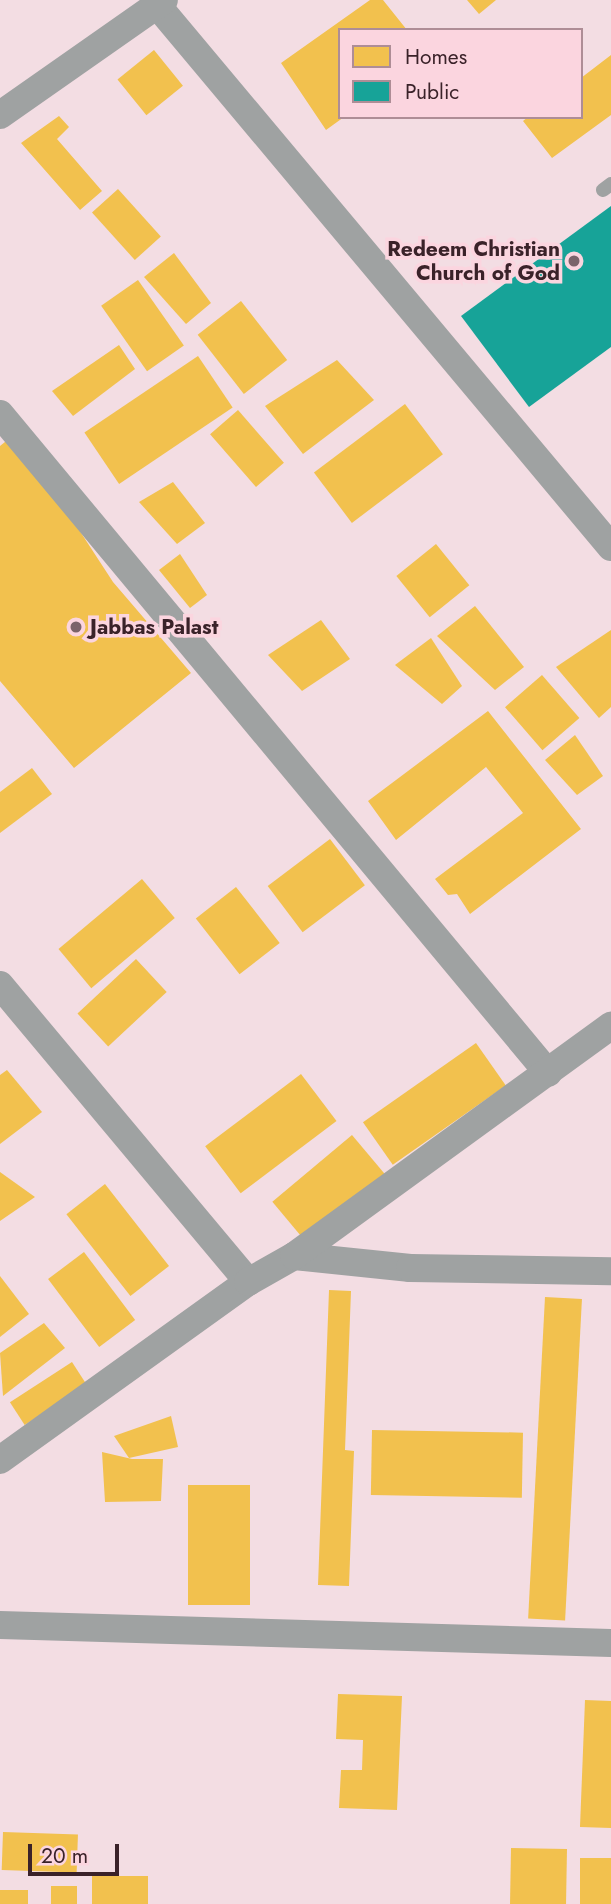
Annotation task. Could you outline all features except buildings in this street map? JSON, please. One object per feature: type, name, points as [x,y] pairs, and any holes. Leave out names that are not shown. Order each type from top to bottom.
[{"type":"street","points":[[0,115],[160,2],[611,547]]},
{"type":"street","points":[[0,414],[548,1073]]},
{"type":"street","points":[[0,985],[248,1282]]},
{"type":"street","points":[[0,1460],[248,1282],[295,1256],[611,1026]]},
{"type":"street","points":[[295,1256],[410,1268],[611,1271]]},
{"type":"street","points":[[0,1625],[611,1643]]},
{"type":"place","name":"Redeem Christian Church of God","points":[[574,261]]},
{"type":"place","name":"Jabbas Palast","points":[[76,627]]}]
